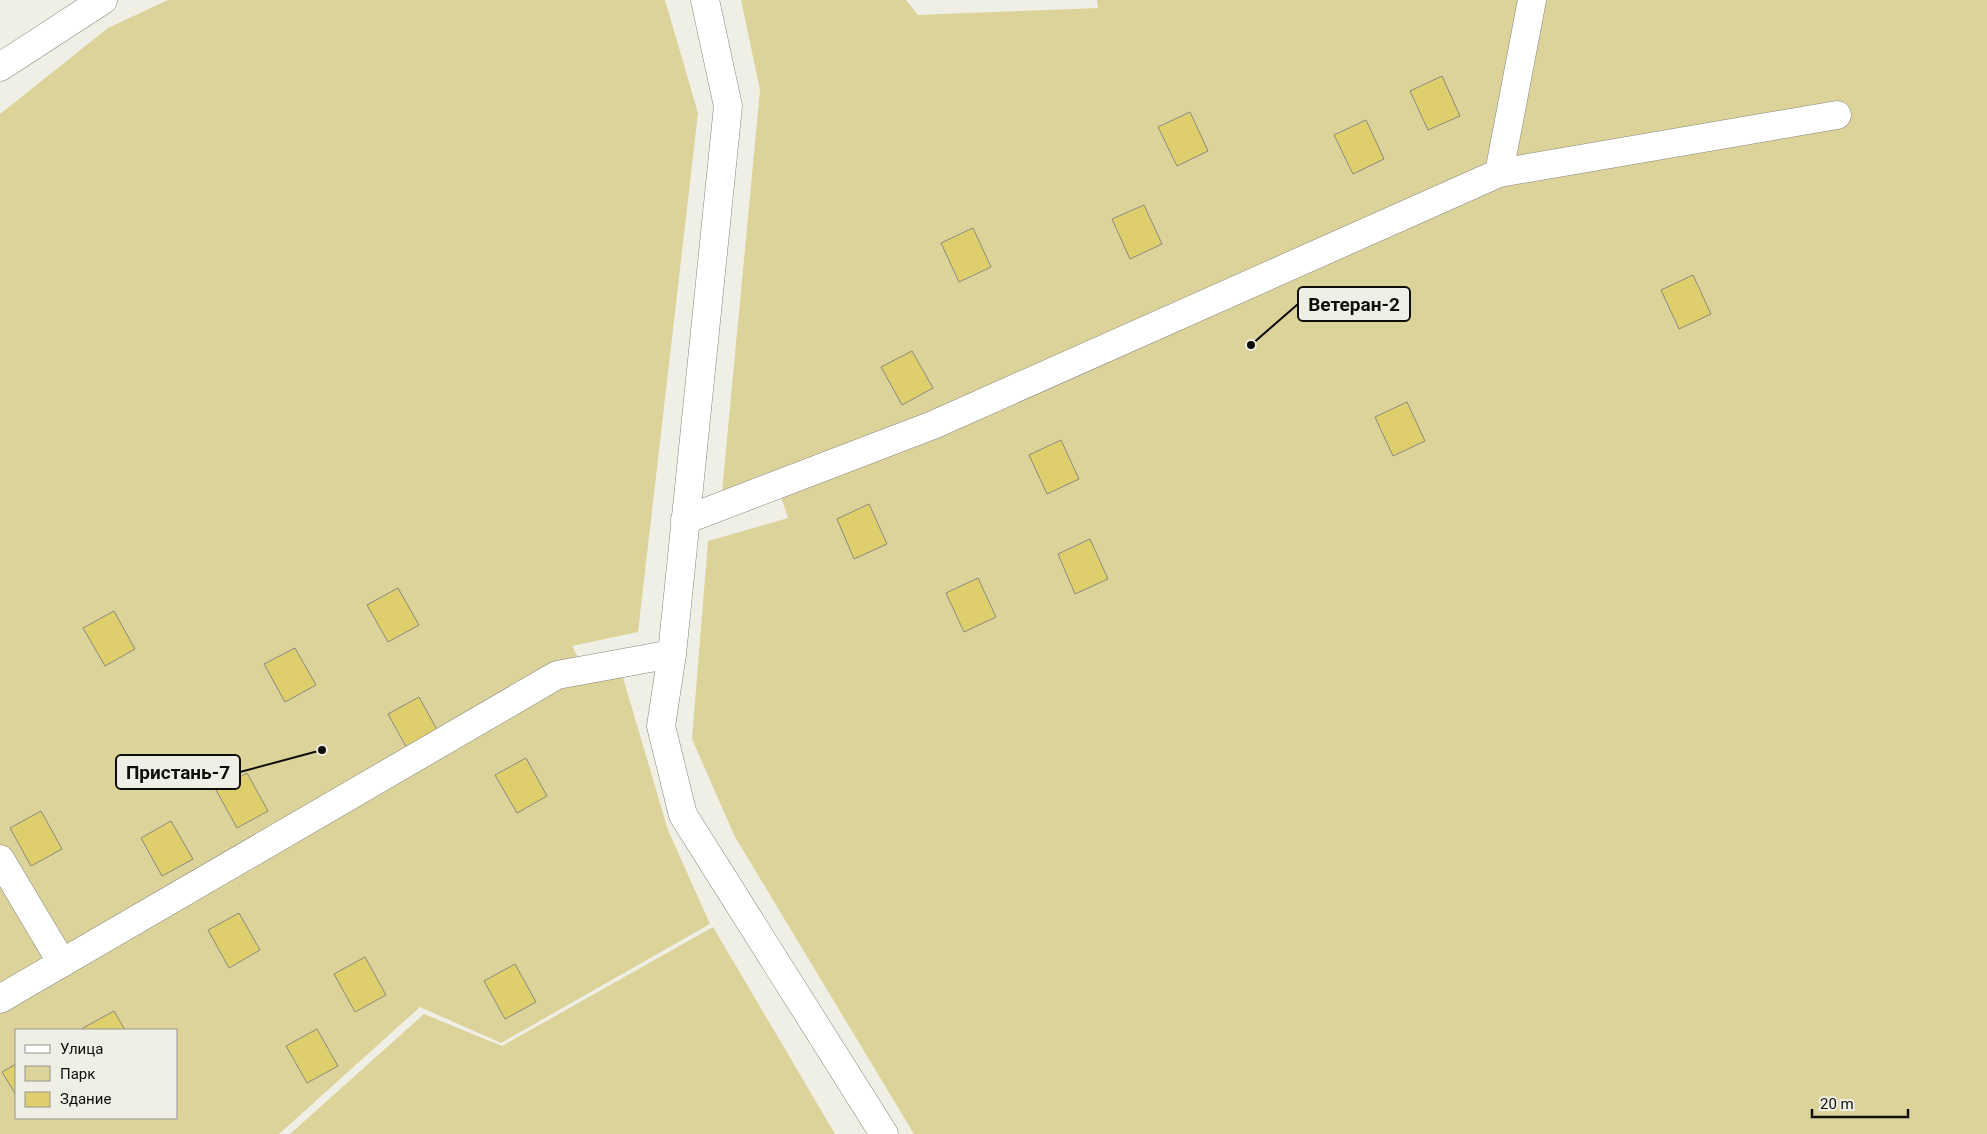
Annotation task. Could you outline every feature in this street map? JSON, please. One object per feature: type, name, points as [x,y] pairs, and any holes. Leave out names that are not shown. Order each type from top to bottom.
[{"type":"street","points":[[0,67],[103,0]]},
{"type":"street","points":[[705,0],[728,106],[672,654],[661,726],[684,815],[884,1134]]},
{"type":"street","points":[[1500,173],[1532,0]]},
{"type":"street","points":[[686,520],[934,425],[1500,173],[1837,115]]},
{"type":"street","points":[[0,999],[557,675],[672,654]]},
{"type":"street","points":[[0,859],[62,962]]},
{"type":"green space","points":[[168,0],[665,0],[698,113],[638,632],[572,646],[582,665],[621,671],[668,830],[710,924],[501,1043],[420,1007],[279,1134],[0,1134],[0,114],[108,28]]},
{"type":"green space","points":[[741,0],[906,0],[918,15],[1098,8],[1097,0],[1987,0],[1987,1134],[914,1134],[735,837],[692,739],[708,541],[788,518],[778,488],[722,492],[760,90]]},
{"type":"green space","points":[[713,927],[835,1134],[290,1134],[424,1014],[502,1046]]},
{"type":"building","points":[[1442,76],[1460,116],[1428,130],[1410,91]]},
{"type":"building","points":[[1190,112],[1208,151],[1177,166],[1158,127]]},
{"type":"building","points":[[1366,120],[1384,159],[1353,174],[1334,135]]},
{"type":"building","points":[[1144,205],[1162,244],[1130,259],[1112,219]]},
{"type":"building","points":[[973,228],[991,267],[959,282],[941,243]]},
{"type":"building","points":[[1693,275],[1711,314],[1679,329],[1661,290]]},
{"type":"building","points":[[912,351],[933,388],[902,405],[881,367]]},
{"type":"building","points":[[1407,402],[1425,441],[1393,456],[1375,417]]},
{"type":"building","points":[[1061,440],[1079,479],[1047,494],[1029,455]]},
{"type":"building","points":[[869,504],[887,544],[854,559],[837,519]]},
{"type":"building","points":[[1090,539],[1108,579],[1075,594],[1058,554]]},
{"type":"building","points":[[978,578],[996,617],[964,632],[946,593]]},
{"type":"building","points":[[398,588],[419,625],[388,642],[367,605]]},
{"type":"building","points":[[114,611],[135,649],[105,666],[83,628]]},
{"type":"building","points":[[295,648],[316,685],[285,702],[264,664]]},
{"type":"building","points":[[419,697],[440,735],[409,752],[388,714]]},
{"type":"building","points":[[526,758],[547,796],[517,813],[495,775]]},
{"type":"building","points":[[247,773],[268,811],[237,828],[216,790]]},
{"type":"building","points":[[41,811],[62,849],[31,866],[10,828]]},
{"type":"building","points":[[171,821],[193,859],[162,876],[141,838]]},
{"type":"building","points":[[239,913],[260,950],[229,968],[208,930]]},
{"type":"building","points":[[365,957],[386,995],[355,1012],[334,974]]},
{"type":"building","points":[[515,964],[536,1002],[505,1019],[484,981]]},
{"type":"building","points":[[114,1011],[124,1029],[84,1029]]},
{"type":"building","points":[[317,1029],[338,1066],[307,1083],[286,1046]]},
{"type":"building","points":[[15,1065],[15,1093],[2,1072]]},
{"type":"place","name":"Ветеран-2","points":[[1251,345]]},
{"type":"place","name":"Пристань-7","points":[[322,750]]}]
